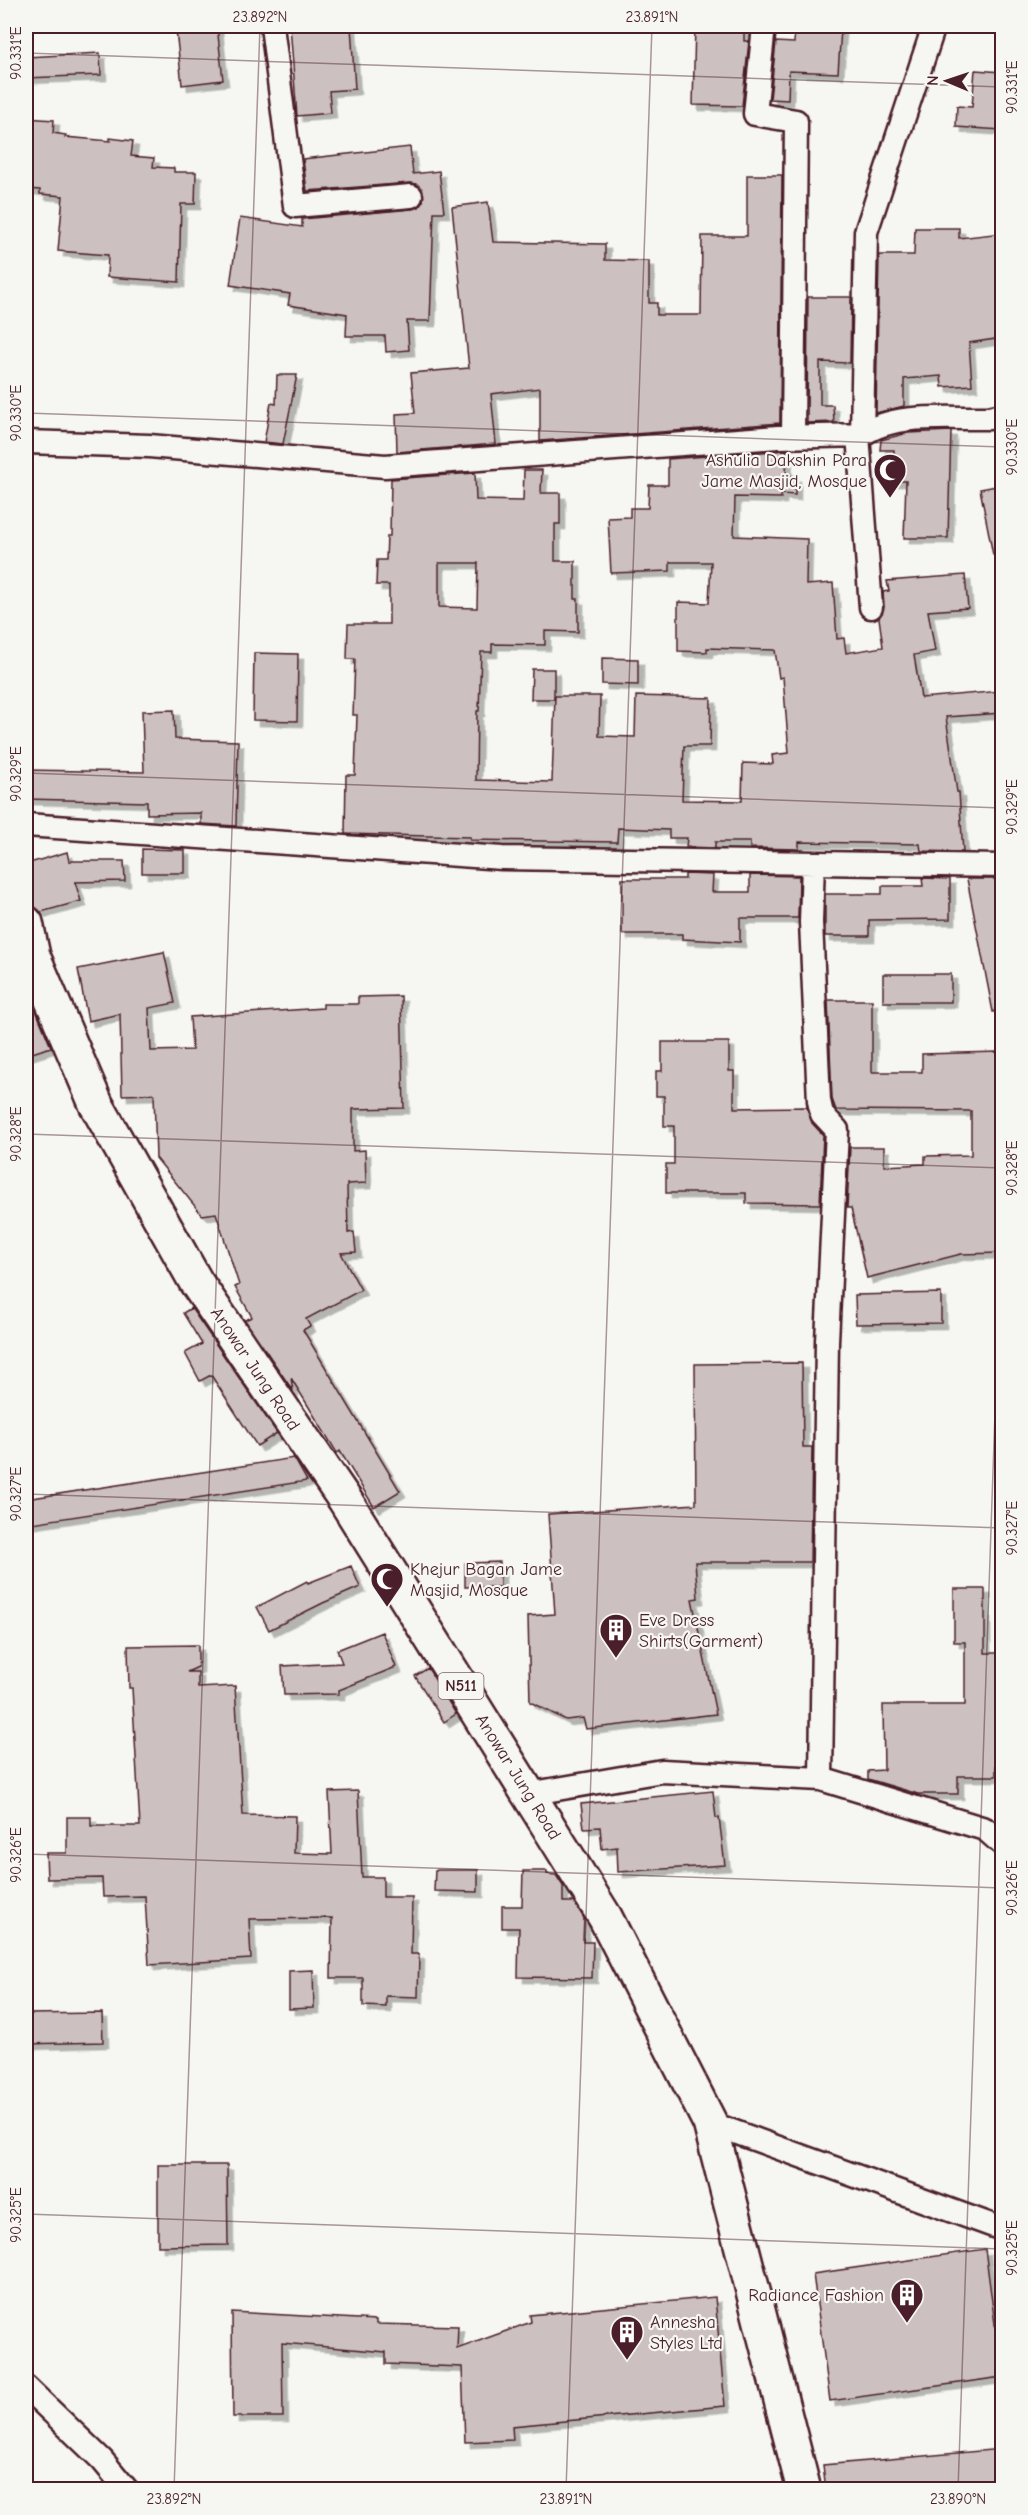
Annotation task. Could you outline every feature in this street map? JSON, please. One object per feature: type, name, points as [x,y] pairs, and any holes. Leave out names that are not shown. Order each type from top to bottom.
[{"type":"highway","name":"Anowar Jung Road","points":[[26,922],[33,956],[96,1104],[196,1282],[345,1500],[605,1917],[710,2123],[804,2490]]},
{"type":"street","points":[[272,26],[295,207],[411,196]]},
{"type":"street","points":[[764,26],[755,114],[796,121],[793,436]]},
{"type":"street","points":[[871,607],[860,435],[866,232],[934,26]]},
{"type":"street","points":[[26,442],[149,446],[385,466],[793,436],[860,435],[872,428],[898,420],[988,418],[1002,415]]},
{"type":"street","points":[[26,825],[502,858],[1002,866]]},
{"type":"street","points":[[813,863],[811,922],[819,1101],[822,1114],[837,1130],[827,1353],[821,1779]]},
{"type":"street","points":[[528,1794],[662,1771],[821,1779],[985,1829],[1002,1844]]},
{"type":"street","points":[[710,2123],[1002,2229]]},
{"type":"street","points":[[26,2387],[102,2460],[127,2490]]},
{"type":"building","points":[[217,26],[223,80],[182,85],[176,30]]},
{"type":"building","points":[[290,26],[351,26],[355,89],[329,91],[331,113],[297,116]]},
{"type":"building","points":[[695,26],[744,26],[744,41],[749,41],[742,106],[693,105]]},
{"type":"building","points":[[795,27],[841,29],[838,73],[789,71],[788,100],[770,99],[776,42],[794,43]]},
{"type":"building","points":[[100,53],[101,75],[26,78],[26,57]]},
{"type":"building","points":[[975,70],[1002,72],[1002,130],[956,127],[957,106],[972,107]]},
{"type":"building","points":[[26,118],[54,120],[53,133],[66,135],[65,137],[133,141],[131,156],[154,158],[153,167],[174,168],[174,172],[196,172],[195,204],[181,204],[179,282],[107,277],[108,255],[58,251],[63,196],[40,194],[40,190],[26,189]]},
{"type":"building","points":[[410,147],[413,174],[439,171],[444,212],[434,212],[430,321],[407,321],[409,350],[386,352],[385,336],[346,336],[347,314],[288,305],[290,294],[230,285],[240,218],[302,227],[302,219],[412,209],[419,207],[423,201],[422,189],[417,184],[410,183],[307,191],[303,159]]},
{"type":"building","points":[[747,175],[782,175],[780,423],[540,441],[540,388],[491,394],[496,444],[397,452],[396,414],[415,413],[411,373],[469,368],[452,207],[488,202],[493,242],[605,244],[605,260],[649,261],[649,303],[657,303],[657,315],[701,315],[702,236],[747,236]]},
{"type":"building","points":[[915,228],[959,228],[959,238],[1002,233],[1002,338],[969,343],[972,385],[942,387],[941,376],[904,379],[904,406],[876,413],[879,255],[914,255]]},
{"type":"building","points":[[808,297],[851,297],[850,363],[820,362],[820,405],[833,405],[834,422],[807,423]]},
{"type":"building","points":[[277,375],[297,375],[283,444],[264,442],[271,403],[276,404]]},
{"type":"building","points":[[951,431],[948,538],[904,538],[906,481],[893,481],[894,450],[880,450],[881,440],[908,433]]},
{"type":"building","points":[[787,450],[786,476],[795,476],[795,495],[781,494],[781,498],[735,497],[734,536],[807,539],[806,585],[833,583],[837,639],[844,638],[846,653],[883,647],[879,618],[884,607],[883,592],[889,591],[887,581],[965,575],[968,608],[928,611],[935,651],[914,655],[921,698],[1002,691],[1002,713],[946,717],[957,792],[959,792],[963,852],[921,851],[920,844],[799,842],[799,849],[750,848],[750,842],[715,842],[715,848],[686,847],[687,838],[669,838],[669,830],[618,828],[617,842],[470,840],[470,837],[345,834],[346,775],[355,775],[357,715],[353,715],[355,659],[347,659],[348,624],[389,624],[389,585],[376,585],[377,560],[386,560],[387,536],[390,536],[391,479],[475,473],[476,500],[523,501],[524,470],[542,470],[541,493],[560,493],[560,524],[555,524],[555,561],[575,561],[578,632],[545,631],[545,645],[492,644],[492,652],[481,652],[476,780],[552,782],[555,696],[600,696],[599,736],[635,737],[636,696],[711,698],[710,746],[684,746],[682,800],[742,801],[743,763],[773,764],[772,755],[789,753],[783,677],[779,678],[775,650],[707,648],[707,652],[678,651],[678,602],[709,603],[711,562],[670,562],[670,571],[611,573],[608,518],[630,517],[630,508],[648,508],[649,485],[668,485],[668,459]],"holes":[[[439,563],[478,563],[477,608],[439,607]]]},
{"type":"building","points":[[1002,485],[1002,554],[993,555],[980,489]]},
{"type":"building","points":[[254,653],[298,654],[297,721],[253,720]]},
{"type":"building","points":[[602,658],[638,659],[638,685],[602,684]]},
{"type":"building","points":[[532,669],[554,669],[554,699],[531,699]]},
{"type":"building","points":[[174,710],[175,739],[238,741],[236,826],[201,824],[201,813],[147,814],[147,802],[26,799],[26,770],[144,772],[142,711]]},
{"type":"building","points":[[142,849],[185,850],[185,873],[142,873]]},
{"type":"building","points":[[67,852],[69,861],[124,861],[125,881],[75,882],[81,901],[41,912],[32,905],[26,905],[26,864]]},
{"type":"building","points":[[685,874],[713,875],[712,892],[750,892],[750,875],[799,876],[798,918],[740,918],[740,942],[682,939],[682,934],[622,934],[622,879],[685,879]]},
{"type":"building","points":[[922,878],[950,879],[950,919],[869,920],[869,936],[825,936],[825,894],[882,894],[882,886],[923,886]]},
{"type":"building","points":[[967,879],[1002,879],[1002,1011],[993,1012]]},
{"type":"building","points":[[164,952],[175,1003],[149,1008],[151,1051],[192,1050],[190,1017],[323,1008],[323,1004],[358,1004],[358,997],[401,996],[404,1108],[353,1109],[353,1151],[365,1150],[366,1183],[347,1184],[348,1233],[354,1232],[356,1252],[341,1253],[361,1290],[306,1319],[310,1326],[303,1330],[400,1491],[374,1507],[340,1451],[337,1453],[291,1378],[293,1391],[245,1320],[252,1317],[235,1287],[239,1285],[216,1213],[202,1215],[156,1158],[154,1094],[122,1095],[120,1014],[88,1021],[78,969]]},
{"type":"building","points":[[883,974],[951,974],[951,1002],[883,1002]]},
{"type":"building","points":[[26,986],[51,1047],[26,1055]]},
{"type":"building","points":[[828,1000],[872,1000],[872,1072],[922,1072],[922,1054],[999,1052],[1000,1086],[1002,1086],[1002,1253],[961,1254],[867,1278],[851,1208],[847,1208],[850,1147],[884,1147],[884,1166],[925,1164],[925,1156],[971,1155],[971,1111],[836,1110],[832,1099]]},
{"type":"building","points":[[662,1042],[729,1042],[729,1071],[734,1071],[734,1108],[807,1107],[812,1123],[823,1135],[820,1204],[746,1203],[746,1193],[666,1193],[666,1164],[674,1164],[674,1126],[664,1126],[664,1096],[656,1096],[656,1071],[662,1071]]},
{"type":"building","points":[[941,1293],[941,1323],[856,1324],[855,1295]]},
{"type":"building","points":[[191,1308],[277,1433],[257,1446],[211,1375],[200,1381],[185,1353],[202,1344],[183,1313]]},
{"type":"building","points":[[802,1363],[803,1447],[812,1447],[810,1562],[695,1562],[698,1598],[692,1599],[716,1714],[586,1729],[583,1718],[566,1720],[530,1702],[528,1616],[555,1614],[548,1514],[696,1504],[695,1364]]},
{"type":"building","points":[[294,1458],[307,1481],[26,1524],[26,1499]]},
{"type":"building","points":[[500,1562],[500,1587],[465,1587],[465,1563]]},
{"type":"building","points":[[351,1566],[360,1587],[269,1630],[257,1607],[307,1581],[308,1583]]},
{"type":"building","points":[[954,1589],[985,1589],[985,1653],[1002,1653],[1002,1712],[995,1712],[996,1776],[958,1776],[958,1794],[918,1794],[868,1779],[868,1771],[884,1770],[883,1705],[965,1705],[965,1642],[954,1642]]},
{"type":"building","points":[[382,1632],[396,1667],[339,1690],[339,1694],[284,1695],[282,1666],[342,1663],[337,1650]]},
{"type":"building","points":[[198,1645],[198,1667],[187,1672],[198,1672],[198,1688],[235,1686],[243,1815],[295,1816],[294,1853],[332,1854],[329,1792],[358,1791],[362,1877],[383,1877],[383,1897],[412,1897],[411,1954],[419,1954],[418,1997],[386,1996],[386,2007],[363,2006],[363,1978],[331,1978],[332,1918],[249,1919],[251,1959],[149,1965],[145,1896],[103,1897],[102,1878],[47,1879],[46,1853],[67,1853],[67,1817],[91,1817],[91,1826],[140,1826],[128,1646]]},
{"type":"building","points":[[428,1668],[456,1714],[444,1722],[415,1676]]},
{"type":"building","points":[[713,1791],[725,1865],[618,1872],[617,1847],[602,1849],[600,1827],[584,1828],[581,1804]]},
{"type":"building","points":[[435,1870],[478,1870],[478,1892],[434,1891]]},
{"type":"building","points":[[523,1871],[547,1871],[547,1874],[556,1875],[563,1886],[563,1902],[574,1902],[584,1918],[583,1942],[593,1942],[592,1978],[518,1977],[519,1928],[502,1928],[502,1906],[522,1906]]},
{"type":"building","points":[[313,1970],[314,2008],[289,2009],[289,1971]]},
{"type":"building","points":[[102,2013],[103,2042],[26,2044],[26,2014]]},
{"type":"building","points":[[158,2165],[227,2165],[228,2245],[158,2246]]},
{"type":"building","name":"Radiance Fashion","points":[[985,2249],[1002,2377],[830,2401],[813,2274]]},
{"type":"building","points":[[715,2297],[725,2406],[512,2426],[513,2440],[465,2442],[462,2367],[386,2364],[386,2352],[282,2343],[283,2417],[233,2417],[232,2312],[376,2320],[376,2324],[458,2326],[457,2349],[531,2322],[530,2315]]},
{"type":"building","points":[[1002,2449],[1002,2490],[826,2490],[823,2465]]},
{"type":"place","name":"Ashulia Dakshin Para Jame Masjid, Mosque","points":[[890,499]]},
{"type":"place","name":"Khejur Bagan Jame Masjid, Mosque","points":[[387,1608]]},
{"type":"place","name":"Eve Dress Shirts(Garment)","points":[[616,1659]]},
{"type":"place","name":"Radiance Fashion","points":[[907,2324]]},
{"type":"place","name":"Annesha Styles Ltd","points":[[627,2361]]}]
